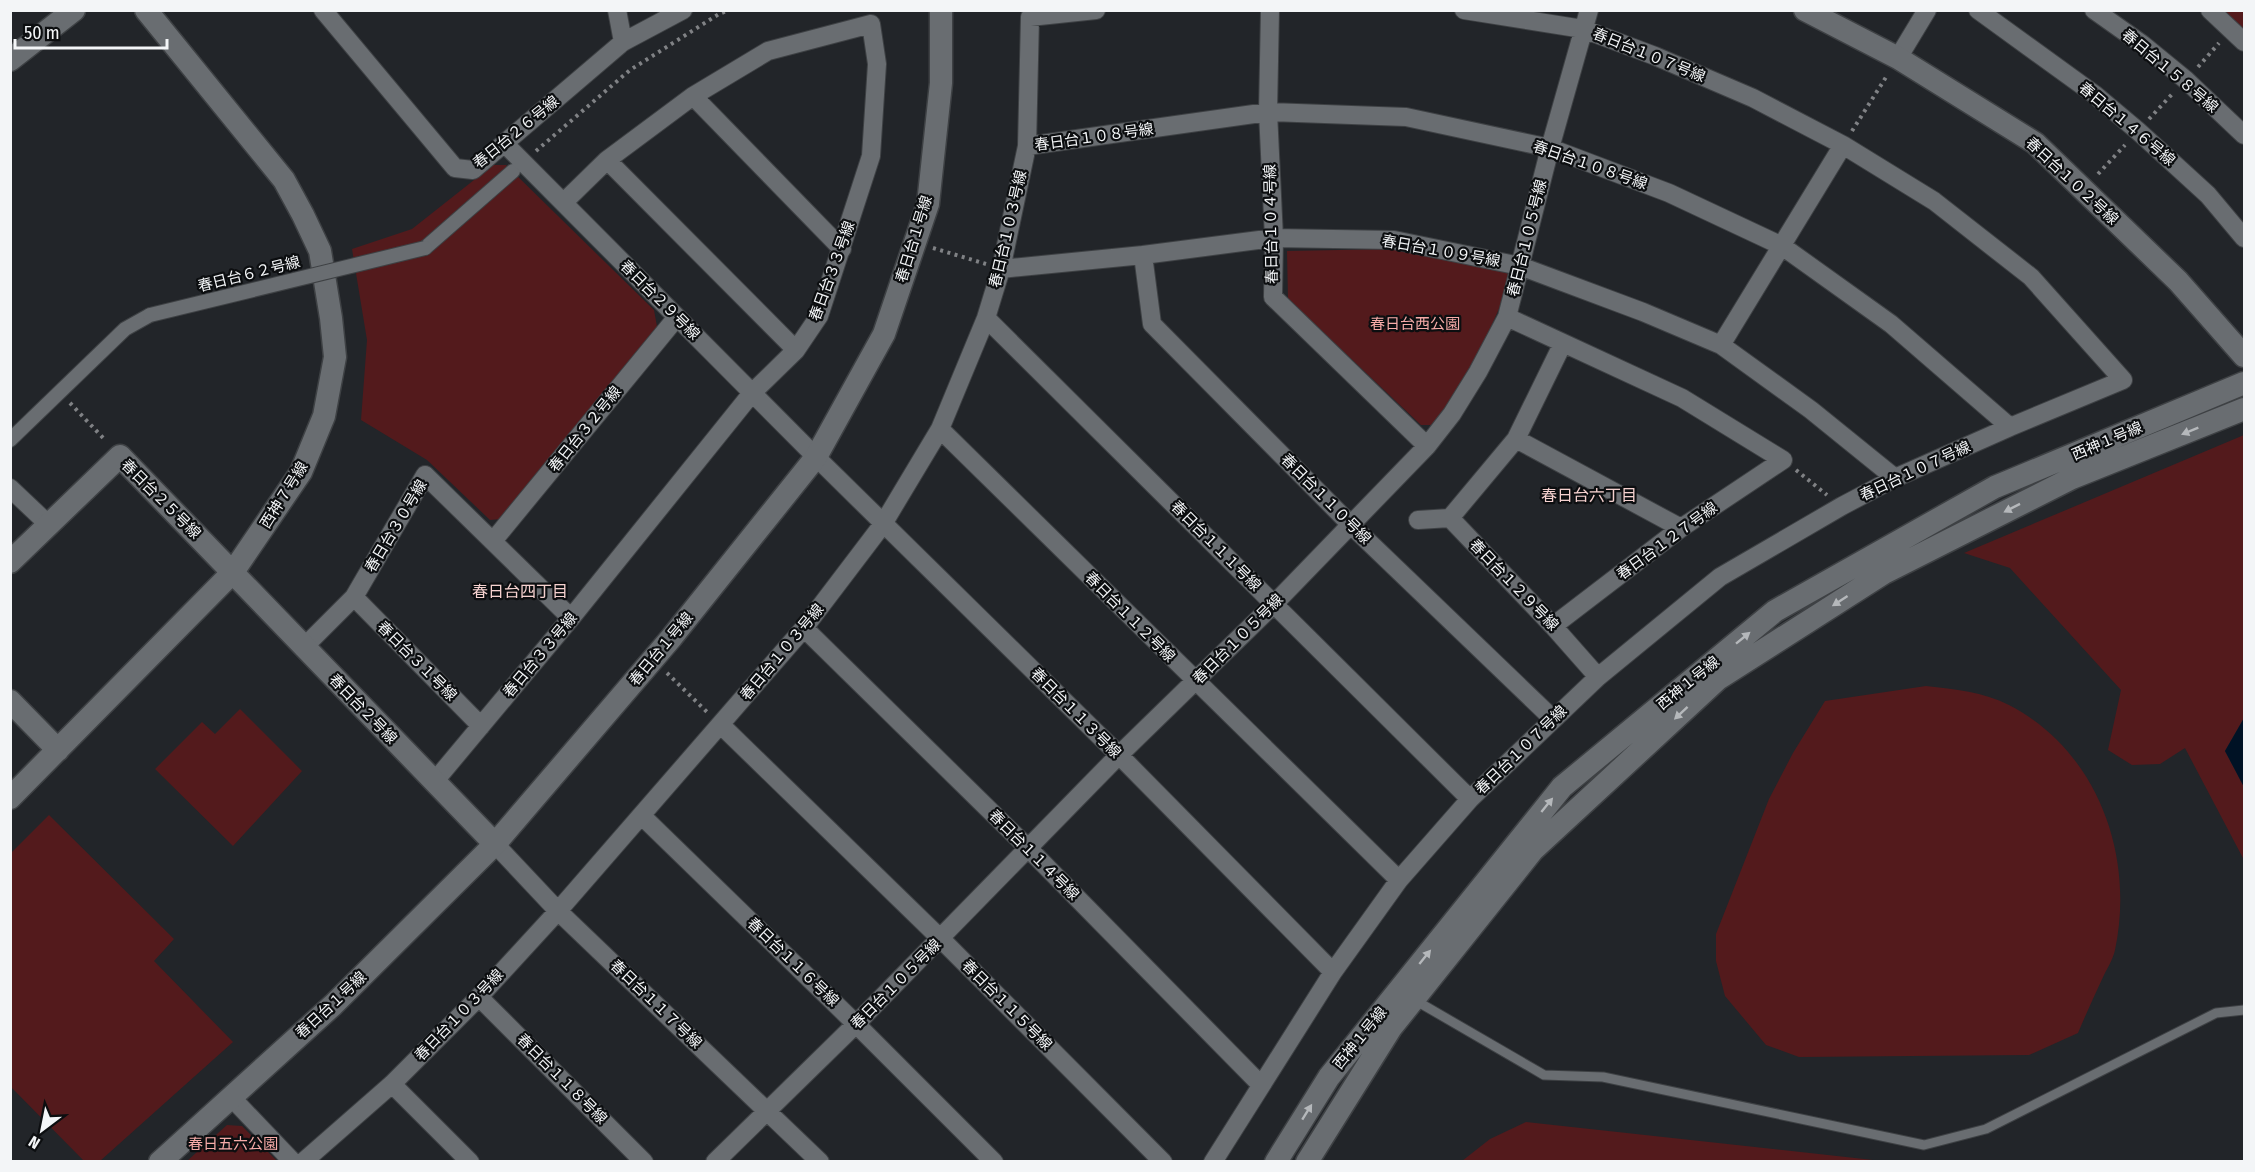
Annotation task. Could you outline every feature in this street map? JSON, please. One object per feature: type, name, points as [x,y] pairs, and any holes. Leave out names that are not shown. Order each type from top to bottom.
[{"type":"street","points":[[10,60],[74,10]]},
{"type":"street","name":"西神７号線","points":[[10,798],[233,572],[302,472],[324,416],[335,357],[320,252],[284,180],[146,10]]},
{"type":"street","name":"春日台２６号線","points":[[323,10],[455,168],[472,170],[623,42],[683,10]]},
{"type":"street","points":[[617,10],[623,42]]},
{"type":"street","name":"春日台１号線","points":[[160,1161],[333,1005],[495,844],[653,659],[816,457],[884,334],[928,204],[941,83],[941,10]]},
{"type":"street","name":"春日台１０３号線","points":[[303,1161],[392,1084],[479,997],[558,911],[804,628],[883,524],[940,429],[986,318],[1001,269],[1027,146],[1030,17],[1096,10]]},
{"type":"street","name":"春日台１０４号線","points":[[1270,10],[1268,112],[1274,238],[1273,297],[1427,446]]},
{"type":"street","name":"春日台１０７号線","points":[[1213,1161],[1333,972],[1398,880],[1470,799],[1598,677],[1720,578],[1842,506],[1895,478],[2123,380],[2031,277],[1934,201],[1844,144],[1742,94],[1655,56],[1584,29],[1464,10]]},
{"type":"street","name":"春日台１０５号線","points":[[715,1161],[768,1112],[941,939],[1119,755],[1274,604],[1427,446],[1452,414],[1478,372],[1507,317],[1589,10]]},
{"type":"street","name":"春日台１０２号線","points":[[1805,10],[1898,58],[2035,143],[2178,281],[2244,356]]},
{"type":"street","points":[[1898,58],[1927,10]]},
{"type":"street","name":"春日台１４６号線","points":[[1978,10],[2002,17],[2138,131],[2208,195],[2244,238]]},
{"type":"street","name":"春日台１５８号線","points":[[2094,10],[2142,44],[2186,80],[2244,135]]},
{"type":"street","points":[[2210,10],[2244,42]]},
{"type":"street","name":"春日台３３号線","points":[[434,782],[571,618],[753,393],[796,350],[819,316],[843,249],[871,156],[877,64],[871,24],[768,51],[693,96],[607,160],[564,202]]},
{"type":"street","points":[[693,96],[843,249]]},
{"type":"street","name":"春日台１０８号線","points":[[1027,146],[1268,112],[1406,117],[1551,148],[1669,193],[1782,246],[1891,324],[2010,427]]},
{"type":"street","name":"春日台２９号線","points":[[504,143],[518,166],[564,202],[816,457]]},
{"type":"street","points":[[1721,345],[1844,144]]},
{"type":"street","points":[[607,160],[796,350]]},
{"type":"street","name":"春日台６２号線","points":[[10,440],[125,329],[150,315],[425,248],[518,166]]},
{"type":"street","name":"春日台１０９号線","points":[[1001,269],[1143,255],[1274,238],[1394,240],[1521,266],[1643,312],[1721,345],[1811,410],[1895,478]]},
{"type":"street","name":"春日台１１０号線","points":[[1143,255],[1152,324],[1351,525],[1553,719]]},
{"type":"street","name":"春日台３２号線","points":[[493,541],[677,317]]},
{"type":"street","points":[[1507,317],[1682,398],[1783,460]]},
{"type":"street","name":"春日台１１１号線","points":[[986,318],[1470,799]]},
{"type":"street","points":[[1418,520],[1450,518],[1516,439],[1563,343]]},
{"type":"street","name":"西神１号線","points":[[1276,1161],[1329,1077],[1562,787],[1775,611],[1995,487],[2244,383]]},
{"type":"street","name":"西神１号線","points":[[1307,1161],[1391,1028],[1533,850],[1718,679],[1884,573],[2072,478],[2244,409]]},
{"type":"street","name":"春日台１１２号線","points":[[940,429],[1398,880]]},
{"type":"street","points":[[1516,439],[1681,528]]},
{"type":"street","name":"春日台２５号線","points":[[10,562],[120,456],[233,572]]},
{"type":"street","name":"春日台１１３号線","points":[[816,457],[1119,755],[1333,972]]},
{"type":"street","name":"春日台１２７号線","points":[[1553,626],[1681,528],[1783,460]]},
{"type":"street","name":"春日台３０号線","points":[[303,648],[354,597],[425,475],[571,618]]},
{"type":"street","points":[[10,488],[48,524]]},
{"type":"street","name":"春日台１２９号線","points":[[1450,518],[1553,626],[1598,677]]},
{"type":"street","name":"春日台２号線","points":[[233,572],[303,648],[495,844]]},
{"type":"street","name":"春日台３１号線","points":[[354,597],[481,726]]},
{"type":"street","name":"春日台１１４号線","points":[[804,628],[1028,848],[1261,1085]]},
{"type":"street","points":[[10,701],[58,750]]},
{"type":"street","name":"春日台１１５号線","points":[[721,725],[941,939],[1163,1161]]},
{"type":"street","name":"春日台１１６号線","points":[[642,816],[994,1161]]},
{"type":"street","name":"春日台１１７号線","points":[[495,844],[558,911],[820,1161]]},
{"type":"street","name":"春日台１１８号線","points":[[479,997],[644,1161]]},
{"type":"street","points":[[392,1084],[470,1161]]},
{"type":"street","points":[[231,1097],[293,1161]]},
{"type":"lane","points":[[1413,999],[1544,1075],[1603,1077],[1924,1145],[1986,1129],[2216,1013],[2244,1010]]},
{"type":"path","points":[[518,166],[630,70],[729,10]]},
{"type":"path","points":[[2083,190],[2231,29]]},
{"type":"path","points":[[1844,144],[1898,58]]},
{"type":"path","points":[[914,243],[1001,269]]},
{"type":"path","points":[[59,392],[120,456]]},
{"type":"path","points":[[1783,460],[1842,506]]},
{"type":"path","points":[[653,659],[721,725]]},
{"type":"green space","points":[[2221,11],[2244,11],[2244,33]]},
{"type":"green space","points":[[493,165],[506,165],[654,310],[658,332],[501,519],[490,520],[427,460],[361,420],[367,340],[352,249],[412,229]]},
{"type":"green space","name":"春日台西公園","points":[[1391,249],[1507,271],[1510,284],[1477,358],[1435,425],[1421,425],[1288,299],[1287,251]]},
{"type":"green space","points":[[2244,435],[2244,718],[2225,751],[2244,787],[2244,860],[2185,748],[2160,764],[2132,765],[2108,750],[2121,690],[2010,568],[1964,553]]},
{"type":"green space","points":[[1926,686],[1979,694],[2009,705],[2040,725],[2066,749],[2087,778],[2103,810],[2114,843],[2119,879],[2120,914],[2112,960],[2078,1033],[2029,1055],[1799,1057],[1766,1045],[1725,996],[1716,961],[1716,934],[1769,799],[1793,753],[1825,701]]},
{"type":"green space","points":[[240,709],[302,771],[233,846],[155,769],[202,722],[215,734]]},
{"type":"green space","points":[[49,815],[174,939],[154,961],[233,1042],[100,1161],[84,1161],[11,1087],[11,853]]},
{"type":"green space","points":[[1526,1122],[1882,1161],[1462,1161],[1490,1139]]},
{"type":"green space","name":"春日五六公園","points":[[227,1125],[242,1126],[277,1161],[187,1161]]},
{"type":"water","points":[[2244,718],[2244,787],[2225,751]]},
{"type":"district","name":"春日台六丁目","points":[[1589,495]]},
{"type":"district","name":"春日台四丁目","points":[[520,591]]}]
